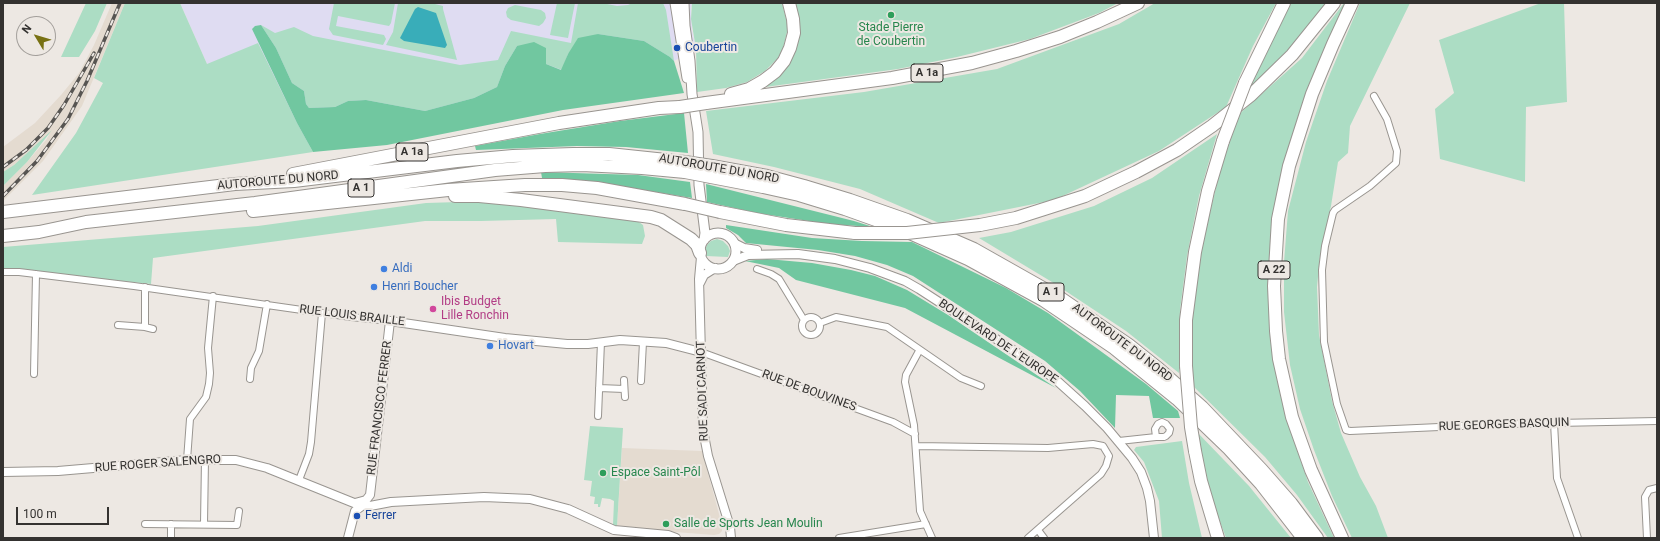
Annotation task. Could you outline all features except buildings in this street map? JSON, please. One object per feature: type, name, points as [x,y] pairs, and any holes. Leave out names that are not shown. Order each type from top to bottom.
[{"type":"highway","points":[[705,101],[749,88],[767,79],[778,69],[787,56],[793,38],[794,24],[789,3]]},
{"type":"highway","name":"A 1a","points":[[235,184],[559,123],[679,104],[892,78],[972,63],[1054,39],[1098,22],[1138,3]]},
{"type":"highway","points":[[1218,538],[1203,487],[1191,427],[1186,366],[1187,315],[1195,252],[1208,191],[1223,141],[1245,83],[1284,3]]},
{"type":"highway","points":[[39,232],[85,229],[472,188],[538,184],[603,188],[786,225],[855,233],[917,232],[980,225],[1028,215],[1085,196],[1131,175],[1177,150],[1229,113],[1262,85],[1292,55],[1334,3]]},
{"type":"highway","name":"A 22","points":[[1342,538],[1311,470],[1292,417],[1279,359],[1274,286],[1278,219],[1289,166],[1312,94],[1352,3]]},
{"type":"highway","name":"AUTOROUTE DU NORD","points":[[3,212],[235,184],[283,182],[457,161],[536,155],[609,154],[711,171],[767,176],[815,189],[907,220],[974,249],[1059,297],[1159,369],[1197,403],[1262,470],[1291,503],[1317,538]]},
{"type":"highway","name":"AUTOROUTE DU NORD","points":[[3,236],[39,232],[86,222],[248,204],[495,170],[582,165],[642,168],[685,167]]},
{"type":"highway","name":"AUTOROUTE DU NORD","points":[[711,171],[880,221],[958,254],[1038,297],[1109,344],[1177,399],[1261,484],[1303,538]]},
{"type":"highway","points":[[350,200],[479,196],[646,216],[661,220],[691,240],[697,245],[701,255]]},
{"type":"main road","points":[[675,3],[686,77],[692,94]]},
{"type":"main road","points":[[684,3],[692,94],[698,132],[700,185],[705,233],[704,240]]},
{"type":"main road","points":[[702,210],[708,222],[721,233],[729,237],[734,243],[736,253],[733,261],[724,268],[715,268],[707,264],[701,255],[701,245],[710,235],[721,233]]},
{"type":"street","name":"RUE GEORGES BASQUIN","points":[[1374,96],[1387,119],[1396,152],[1396,162],[1390,170],[1370,186],[1335,210],[1325,246],[1322,270],[1324,342],[1337,404],[1346,430],[1657,420]]},
{"type":"street","name":"BOULEVARD DE L'EUROPE","points":[[734,243],[744,248],[782,254]]},
{"type":"street","name":"BOULEVARD DE L'EUROPE","points":[[733,261],[748,254],[820,256],[853,263],[883,272],[919,289],[1027,359],[1086,406],[1119,441],[1135,463],[1145,482],[1150,501],[1154,538]]},
{"type":"street","name":"RUE SADI CARNOT","points":[[701,255],[699,277],[704,440],[711,469],[730,527],[731,538]]},
{"type":"street","points":[[700,288],[704,275],[715,268]]},
{"type":"street","points":[[757,269],[771,274],[778,279],[804,320]]},
{"type":"street","name":"RUE LOUIS BRAILLE","points":[[3,272],[36,274],[212,296],[322,313],[540,342],[571,345],[620,340],[671,344],[701,352]]},
{"type":"street","points":[[34,374],[36,274]]},
{"type":"street","points":[[145,288],[145,327]]},
{"type":"street","points":[[187,460],[190,419],[206,397],[209,384],[210,373],[208,348],[212,296]]},
{"type":"street","points":[[250,379],[251,368],[259,351],[266,304]]},
{"type":"street","points":[[299,480],[309,454],[311,442],[322,313]]},
{"type":"street","points":[[812,316],[818,319],[820,323],[819,331],[810,335],[805,332],[802,329],[804,320],[812,316]]},
{"type":"street","points":[[820,323],[836,317],[887,327],[919,351],[961,378],[981,386]]},
{"type":"street","name":"RUE FRANCISCO FERRER","points":[[370,494],[390,321]]},
{"type":"street","points":[[118,325],[153,329]]},
{"type":"street","points":[[598,416],[601,342]]},
{"type":"street","points":[[642,381],[643,342]]},
{"type":"street","points":[[919,351],[906,375],[905,382],[915,434],[920,507],[932,538]]},
{"type":"street","name":"RUE DE BOUVINES","points":[[701,352],[893,422],[915,434]]},
{"type":"street","points":[[624,380],[625,397]]},
{"type":"street","points":[[599,388],[624,389]]},
{"type":"street","points":[[1554,423],[1557,478],[1578,538]]},
{"type":"street","points":[[1119,441],[1156,438]]},
{"type":"street","points":[[916,446],[1048,448],[1097,444],[1105,448],[1109,456],[1106,466],[1098,477],[1028,538]]},
{"type":"street","points":[[204,459],[204,524]]},
{"type":"street","name":"RUE ROGER SALENGRO","points":[[3,472],[58,471],[187,460],[228,459],[245,461],[267,468],[358,505]]},
{"type":"street","points":[[1647,538],[1645,497],[1649,490],[1657,488]]},
{"type":"street","points":[[370,494],[372,500],[375,502],[484,497],[530,499],[568,509],[606,527],[617,530],[668,535],[676,538]]},
{"type":"street","points":[[344,538],[352,507],[366,500],[370,494]]},
{"type":"street","points":[[358,505],[370,506],[391,502]]},
{"type":"street","points":[[348,538],[358,505]]},
{"type":"street","points":[[145,524],[237,525],[239,511]]},
{"type":"street","points":[[171,524],[171,538]]},
{"type":"street","points":[[839,538],[926,524]]},
{"type":"street","points":[[1038,530],[1044,538]]},
{"type":"shaded area","points":[[112,3],[125,3],[82,106],[43,161],[3,201],[3,186],[27,162],[46,140],[50,133],[14,165],[3,172],[3,147],[35,123],[79,73],[94,45]]},
{"type":"shaded area","points":[[180,3],[692,3],[692,30],[696,49],[674,61],[667,59],[311,147],[207,64]]},
{"type":"shaded area","points":[[622,448],[702,451],[722,525],[722,531],[719,534],[714,535],[623,528],[617,526]]},
{"type":"green space","points":[[86,3],[107,3],[95,31],[79,57],[61,57]]},
{"type":"green space","points":[[125,3],[180,3],[207,64],[258,43],[297,123],[313,152],[32,195],[76,133],[103,83],[94,78]]},
{"type":"green space","points":[[334,3],[395,3],[389,26],[338,16],[336,26],[384,35],[386,39],[383,45],[333,35],[329,29]]},
{"type":"green space","points":[[398,3],[431,3],[443,6],[457,60],[386,45],[393,32]]},
{"type":"green space","points":[[557,3],[575,3],[568,38],[550,35]]},
{"type":"green space","points":[[578,3],[602,3],[617,6],[632,3],[663,3],[666,10],[674,61],[644,41],[598,34],[568,54],[562,70],[546,64],[517,46],[505,66],[497,87],[474,98],[425,111],[366,100],[348,101],[335,107],[309,108],[306,104],[304,91],[292,83],[276,48],[261,25],[275,33],[294,27],[313,36],[460,65],[498,60],[511,31],[571,43]]},
{"type":"green space","points":[[692,3],[782,3],[787,23],[787,32],[783,49],[778,58],[765,71],[747,82],[726,88],[697,92],[696,49],[691,19]]},
{"type":"green space","points":[[793,3],[1118,3],[1099,13],[1030,39],[957,57],[898,69],[758,88],[786,65]]},
{"type":"green space","points":[[1155,3],[1276,3],[1253,46],[1226,107],[1159,151],[1054,200],[939,223],[860,189],[774,167],[713,154],[706,111],[864,92],[997,69],[1119,24]]},
{"type":"green space","points":[[1290,3],[1328,3],[1300,37],[1247,93]]},
{"type":"green space","points":[[1344,3],[1347,3],[1272,223],[1268,281],[1270,331],[1277,380],[1289,426],[1308,482],[1334,538],[1328,538],[1297,495],[1265,457],[1192,385],[1191,339],[1196,280],[1202,245],[1223,159],[1237,116],[1302,58]]},
{"type":"green space","points":[[1360,3],[1410,3],[1350,126],[1348,153],[1338,162],[1331,206],[1320,256],[1317,287],[1319,335],[1332,401],[1341,433],[1360,477],[1376,506],[1388,538],[1352,538],[1332,496],[1300,409],[1290,365],[1284,312],[1284,262],[1288,211],[1306,142],[1327,81]]},
{"type":"green space","points":[[1541,3],[1564,3],[1567,102],[1526,107],[1525,182],[1440,159],[1435,109],[1454,93],[1439,40]]},
{"type":"green space","points":[[515,5],[541,10],[545,13],[546,18],[539,26],[511,20],[507,17],[506,12],[508,8]]},
{"type":"green space","points":[[261,25],[276,48],[292,83],[304,91],[306,104],[309,108],[335,107],[348,101],[366,100],[425,111],[474,98],[497,87],[505,66],[517,46],[534,42],[546,48],[546,64],[561,70],[568,54],[578,38],[598,34],[644,41],[670,57],[674,61],[684,93],[563,110],[387,145],[313,152],[297,123],[252,29],[255,26]]},
{"type":"green space","points":[[684,113],[688,153],[626,147],[577,146],[476,150],[475,146],[620,121]]},
{"type":"green space","points":[[52,130],[27,162],[3,186],[3,172],[14,165]]},
{"type":"green space","points":[[1217,134],[1199,196],[1187,256],[1180,310],[1179,373],[1126,331],[1052,282],[979,238],[1011,232],[1094,206],[1152,178]]},
{"type":"green space","points":[[541,172],[638,175],[690,182],[692,198],[600,183],[542,178]]},
{"type":"green space","points":[[706,184],[873,227],[828,224],[757,213],[707,202]]},
{"type":"green space","points":[[426,203],[503,203],[636,220],[643,225],[645,236],[642,244],[558,242],[556,219],[425,221],[153,258],[151,284],[3,269],[3,247],[258,226]]},
{"type":"green space","points":[[726,225],[812,238],[912,242],[1006,288],[1048,313],[1146,384],[1178,411],[1180,418],[1153,418],[1149,396],[1116,395],[1115,428],[1080,391],[1045,361],[913,276],[887,265],[855,256],[818,250],[746,243],[738,235],[726,228]]},
{"type":"green space","points":[[717,239],[723,241],[728,246],[730,251],[728,257],[706,256],[705,250],[707,245],[711,241]]},
{"type":"green space","points":[[767,259],[812,263],[851,270],[875,276],[907,290],[948,315],[1056,388],[905,308],[796,280],[779,268],[745,261]]},
{"type":"green space","name":"Espace Saint-Pôl","points":[[590,426],[623,428],[617,526],[613,525],[614,501],[602,498],[600,507],[598,507],[598,504],[594,504],[595,497],[590,496],[592,481],[584,480]]},
{"type":"green space","points":[[1197,432],[1249,486],[1291,538],[1226,538],[1214,505]]},
{"type":"green space","points":[[1182,441],[1189,483],[1202,538],[1162,538],[1159,501],[1144,462],[1134,450],[1136,447]]},
{"type":"water","points":[[418,7],[436,13],[447,45],[445,48],[404,41],[400,38],[415,9]]},
{"type":"railway","points":[[3,196],[37,161],[68,119],[87,81],[120,3]]},
{"type":"railway","points":[[3,167],[26,150],[48,128],[64,105],[94,53]]},
{"type":"place","name":"Stade Pierre de Coubertin","points":[[891,15]]},
{"type":"place","name":"Coubertin","points":[[677,48]]},
{"type":"place","name":"Aldi","points":[[384,269]]},
{"type":"place","name":"Henri Boucher","points":[[374,287]]},
{"type":"place","name":"Ibis Budget Lille Ronchin","points":[[433,309]]},
{"type":"place","name":"Hovart","points":[[490,346]]},
{"type":"place","name":"Espace Saint-Pôl","points":[[603,473]]},
{"type":"place","name":"Ferrer","points":[[357,516]]},
{"type":"place","name":"Salle de Sports Jean Moulin","points":[[666,524]]}]
